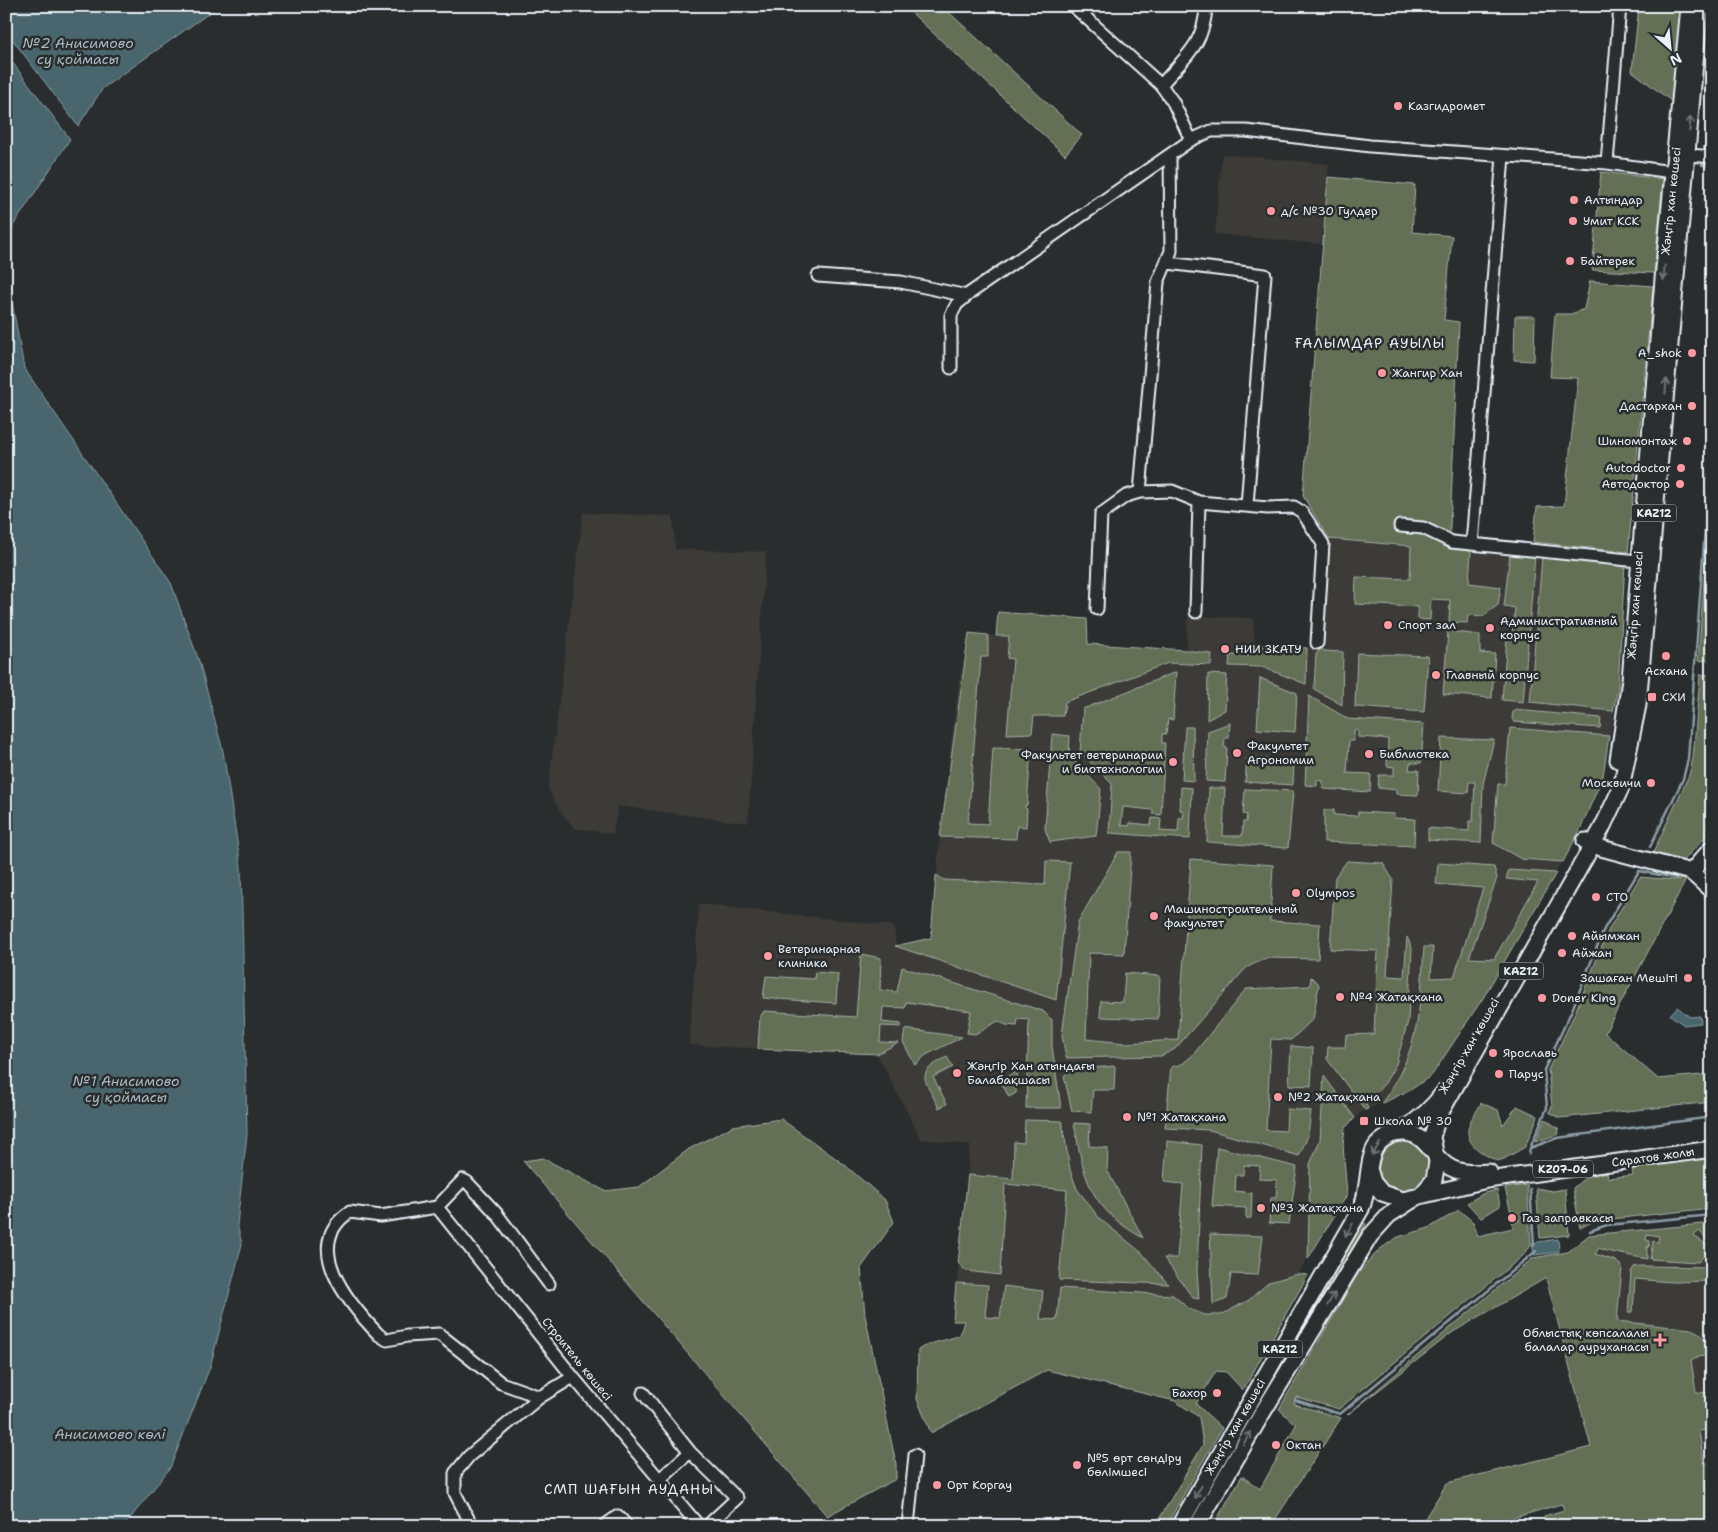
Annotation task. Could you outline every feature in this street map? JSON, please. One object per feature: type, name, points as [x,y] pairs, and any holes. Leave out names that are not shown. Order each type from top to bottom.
[{"type":"main road","name":"Жәңгір хан көшесі","points":[[1681,154],[1689,6]]},
{"type":"main road","name":"Жәңгір хан көшесі","points":[[1179,1526],[1361,1209],[1368,1190],[1370,1160],[1377,1144],[1415,1121],[1443,1093],[1589,843],[1613,806],[1628,764],[1638,705],[1644,561],[1679,173],[1700,6]]},
{"type":"main road","name":"Жәңгір хан көшесі","points":[[1197,1526],[1258,1420],[1370,1236],[1389,1215],[1431,1186],[1436,1175],[1437,1162],[1433,1151],[1434,1129],[1444,1105],[1589,843]]},
{"type":"main road","points":[[1589,843],[1691,872],[1712,890]]},
{"type":"main road","points":[[1691,872],[1712,848]]},
{"type":"main road","points":[[1391,1135],[1407,1133],[1415,1135],[1422,1139],[1433,1151]]},
{"type":"main road","name":"Саратов жолы","points":[[1433,1151],[1450,1168],[1474,1173],[1712,1142]]},
{"type":"main road","name":"Саратов жолы","points":[[1417,1197],[1488,1180],[1712,1149]]},
{"type":"main road","points":[[1369,1168],[1373,1182],[1382,1193],[1402,1200],[1417,1197]]},
{"type":"street","points":[[1161,84],[1199,42],[1204,31],[1206,6]]},
{"type":"street","points":[[1607,163],[1620,6]]},
{"type":"street","points":[[1076,8],[1161,84],[1174,102],[1191,140]]},
{"type":"street","points":[[951,368],[951,315],[957,304],[1191,140],[1211,131],[1246,131],[1370,146],[1607,163],[1679,173]]},
{"type":"street","points":[[1681,154],[1712,157]]},
{"type":"street","points":[[1140,492],[1158,282],[1168,263],[1171,251],[1170,156]]},
{"type":"street","points":[[1472,544],[1503,156]]},
{"type":"street","points":[[1168,263],[1265,275],[1247,506]]},
{"type":"street","points":[[818,276],[901,282],[966,296]]},
{"type":"street","points":[[1097,609],[1101,514],[1126,496],[1140,492],[1172,491],[1200,502],[1294,508],[1302,512],[1323,544],[1317,643]]},
{"type":"street","points":[[1196,612],[1200,502]]},
{"type":"street","points":[[1400,526],[1423,528],[1452,542],[1644,561]]},
{"type":"street","points":[[540,1397],[501,1383],[439,1334],[407,1336],[387,1340],[379,1336],[336,1280],[328,1256],[327,1241],[332,1227],[350,1212],[381,1216],[437,1207],[458,1183],[467,1182],[497,1214],[549,1284]]},
{"type":"street","name":"Строитель көшесі","points":[[437,1207],[573,1377],[699,1526]]},
{"type":"street","points":[[472,1526],[455,1493],[455,1473],[469,1456],[540,1397],[573,1377]]},
{"type":"street","points":[[643,1393],[690,1452],[737,1498],[707,1526]]},
{"type":"street","points":[[660,1479],[690,1452]]},
{"type":"street","points":[[908,1526],[915,1455]]},
{"type":"street","points":[[604,1526],[618,1516],[627,1526]]},
{"type":"shaded area","name":"д/с №30 Гулдер","points":[[1222,154],[1329,164],[1321,244],[1215,234]]},
{"type":"shaded area","points":[[583,513],[673,516],[675,549],[766,552],[748,823],[618,806],[613,834],[574,828],[559,809],[548,789]]},
{"type":"shaded area","points":[[1329,539],[1625,563],[1618,688],[1603,776],[1580,830],[1483,998],[1432,1075],[1412,1089],[1360,1113],[1345,1128],[1343,1145],[1347,1195],[1289,1288],[1188,1332],[953,1321],[970,1145],[921,1139],[877,1054],[689,1045],[699,904],[894,926],[896,946],[931,938],[941,825],[958,688],[969,633],[996,636],[998,612],[1087,619],[1088,644],[1186,650],[1188,616],[1253,618],[1255,645],[1321,648]]},
{"type":"shaded area","name":"Облыстық көпсалалы балалар ауруханасы","points":[[1712,1223],[1712,1492],[1651,1508],[1595,1254],[1613,1232]]},
{"type":"green space","points":[[904,6],[942,6],[1082,135],[1065,155]]},
{"type":"green space","points":[[1639,6],[1683,6],[1675,104],[1632,71]]},
{"type":"green space","points":[[1601,172],[1663,179],[1654,273],[1592,270]]},
{"type":"green space","points":[[1328,177],[1415,185],[1412,232],[1452,236],[1444,320],[1459,322],[1449,549],[1471,551],[1469,583],[1501,587],[1498,605],[1483,616],[1468,615],[1467,623],[1449,622],[1450,600],[1431,599],[1430,620],[1418,619],[1418,607],[1355,604],[1356,577],[1410,579],[1411,546],[1329,539],[1303,496]]},
{"type":"green space","points":[[1590,281],[1653,286],[1628,552],[1533,542],[1537,507],[1564,506],[1578,378],[1550,377],[1555,314],[1571,314],[1584,309]]},
{"type":"green space","points":[[1515,316],[1535,316],[1534,361],[1514,360]]},
{"type":"green space","points":[[1712,477],[1712,660],[1698,661]]},
{"type":"green space","points":[[1510,554],[1535,556],[1523,702],[1502,700],[1507,637],[1512,637],[1515,608],[1504,606]]},
{"type":"green space","points":[[1542,557],[1625,563],[1618,688],[1613,711],[1530,702]]},
{"type":"green space","points":[[998,612],[1087,619],[1088,644],[1186,650],[1212,654],[1211,665],[1168,663],[1065,702],[1063,716],[1034,716],[1032,733],[1007,734],[1013,659],[1007,658],[1009,636],[996,636]]},
{"type":"green space","points":[[1448,631],[1480,635],[1480,653],[1495,654],[1492,698],[1443,694]]},
{"type":"green space","points":[[969,633],[988,635],[988,657],[981,657],[968,823],[988,824],[993,748],[1031,749],[1027,805],[1025,805],[1027,809],[1026,827],[1017,826],[1016,839],[940,837]]},
{"type":"green space","points":[[1248,644],[1307,648],[1306,684],[1262,667],[1229,666],[1230,655],[1248,656]]},
{"type":"green space","points":[[1322,648],[1324,651],[1343,652],[1342,705],[1314,689],[1316,654]]},
{"type":"green space","points":[[1357,653],[1428,656],[1424,712],[1355,707]]},
{"type":"green space","points":[[1176,672],[1173,720],[1168,719],[1166,734],[1162,734],[1162,743],[1165,743],[1161,815],[1153,814],[1153,810],[1123,807],[1121,825],[1129,826],[1130,823],[1151,825],[1152,818],[1161,819],[1160,831],[1178,832],[1179,818],[1183,818],[1184,811],[1180,810],[1181,787],[1192,788],[1190,839],[1109,833],[1112,784],[1080,752],[1083,709]]},
{"type":"green space","points":[[1208,674],[1227,675],[1225,710],[1207,720]]},
{"type":"green space","points":[[1712,674],[1712,793],[1707,828],[1709,833],[1682,862],[1652,855],[1689,775],[1693,758],[1700,675]]},
{"type":"green space","points":[[1260,678],[1297,693],[1295,732],[1257,729]]},
{"type":"green space","points":[[1309,696],[1348,719],[1424,724],[1421,763],[1410,763],[1409,770],[1419,770],[1418,795],[1396,794],[1396,790],[1378,788],[1379,775],[1394,775],[1394,767],[1387,766],[1388,739],[1358,737],[1358,730],[1354,730],[1354,741],[1349,741],[1347,773],[1371,774],[1370,792],[1323,789],[1323,781],[1317,780],[1317,786],[1305,785]]},
{"type":"green space","points":[[1516,710],[1601,718],[1600,728],[1514,722],[1512,719],[1513,712]]},
{"type":"green space","points":[[1230,723],[1229,738],[1225,738],[1224,747],[1227,748],[1225,782],[1206,781],[1208,731]]},
{"type":"green space","points":[[1185,727],[1193,727],[1194,781],[1182,780]]},
{"type":"green space","points":[[1510,728],[1609,736],[1603,776],[1580,830],[1563,862],[1521,859],[1493,843],[1498,784],[1505,784]]},
{"type":"green space","points":[[1052,734],[1070,736],[1069,756],[1101,789],[1096,836],[1050,842],[1045,829]]},
{"type":"green space","points":[[1441,738],[1494,740],[1483,784],[1481,843],[1428,840],[1428,828],[1469,831],[1469,821],[1473,821],[1475,782],[1469,782],[1468,793],[1438,791]]},
{"type":"green space","points":[[1247,758],[1294,761],[1293,785],[1245,782]]},
{"type":"green space","points":[[1209,788],[1225,788],[1223,836],[1242,836],[1243,822],[1246,822],[1247,815],[1243,814],[1245,789],[1293,791],[1288,848],[1207,842]]},
{"type":"green space","points":[[1324,810],[1334,810],[1334,815],[1357,816],[1358,812],[1394,814],[1394,818],[1415,819],[1414,846],[1324,842]]},
{"type":"green space","points":[[1118,852],[1131,852],[1124,954],[1089,953],[1086,1039],[1125,1043],[1178,1040],[1191,859],[1273,865],[1270,921],[1320,924],[1318,959],[1266,958],[1246,968],[1175,1049],[1161,1056],[1066,1058],[1062,1035],[1078,922]]},
{"type":"green space","points":[[1046,861],[1070,862],[1056,1000],[895,946],[931,938],[936,875],[944,880],[1045,885]]},
{"type":"green space","points":[[1347,861],[1383,863],[1393,880],[1387,976],[1404,977],[1407,937],[1412,948],[1408,1021],[1396,1064],[1385,1083],[1366,1104],[1368,1109],[1365,1110],[1327,1059],[1328,1047],[1345,1047],[1346,1035],[1374,1034],[1378,951],[1330,949],[1335,877]]},
{"type":"green space","points":[[1438,863],[1494,867],[1497,878],[1469,958],[1494,959],[1538,882],[1506,879],[1509,870],[1556,873],[1483,998],[1432,1075],[1412,1089],[1381,1104],[1404,1066],[1416,1029],[1424,947],[1433,947],[1431,978],[1454,977],[1483,888],[1436,884]]},
{"type":"green space","points":[[1640,877],[1675,880],[1687,878],[1605,1033],[1658,1079],[1712,1074],[1712,1102],[1560,1118],[1549,1112],[1552,1106],[1548,1070],[1574,1015],[1609,929]]},
{"type":"green space","points":[[861,954],[881,958],[880,990],[897,992],[902,967],[1043,1011],[1052,1020],[1052,1046],[1061,1108],[1026,1108],[1029,1020],[1018,1019],[1017,1026],[1006,1025],[998,1021],[975,1034],[967,1033],[971,1011],[906,1002],[905,1008],[883,1007],[882,1022],[901,1024],[901,1027],[881,1026],[880,1042],[898,1043],[877,1054],[758,1049],[760,1017],[764,1011],[856,1017]]},
{"type":"green space","points":[[815,972],[838,974],[836,1003],[763,998],[766,976],[814,979]]},
{"type":"green space","points":[[1125,973],[1160,976],[1158,1019],[1100,1017],[1101,1001],[1123,1002]]},
{"type":"green space","points":[[1311,977],[1319,984],[1313,1019],[1291,1040],[1271,1039],[1266,1130],[1286,1131],[1287,1109],[1311,1111],[1308,1136],[1299,1156],[1210,1130],[1165,1128],[1171,1067],[1182,1064],[1192,1056],[1246,989],[1310,986]]},
{"type":"green space","points":[[905,1029],[962,1037],[926,1055],[915,1065],[903,1042]]},
{"type":"green space","points":[[1291,1046],[1313,1048],[1311,1086],[1289,1085]]},
{"type":"green space","points":[[947,1057],[953,1067],[933,1077],[947,1104],[939,1108],[926,1084],[925,1078],[929,1068]]},
{"type":"green space","points":[[1115,1066],[1114,1090],[1093,1090],[1091,1112],[1072,1111],[1064,1076],[1070,1070]]},
{"type":"green space","points":[[1018,1071],[1016,1093],[1009,1097],[1000,1080]]},
{"type":"green space","points":[[1324,1076],[1355,1118],[1345,1128],[1343,1145],[1347,1195],[1308,1259],[1310,1164],[1320,1140]]},
{"type":"green space","points":[[1481,1103],[1498,1110],[1503,1125],[1517,1106],[1538,1116],[1525,1147],[1497,1161],[1476,1148],[1469,1138],[1468,1132],[1470,1122]]},
{"type":"green space","points":[[781,1119],[845,1165],[885,1200],[894,1222],[861,1268],[865,1315],[896,1464],[896,1479],[827,1516],[523,1161],[543,1158],[605,1191],[639,1187],[689,1149],[733,1126]]},
{"type":"green space","points":[[1545,1119],[1558,1128],[1559,1134],[1535,1142]]},
{"type":"green space","points":[[1025,1120],[1062,1121],[1070,1170],[1077,1189],[1100,1219],[1142,1253],[1168,1284],[1059,1280],[1067,1190],[1005,1184],[1000,1275],[966,1271],[958,1263],[968,1175],[1013,1179],[1014,1142],[1024,1143]]},
{"type":"green space","points":[[1074,1123],[1090,1124],[1089,1146],[1108,1148],[1107,1170],[1143,1238],[1125,1227],[1111,1215],[1092,1190],[1081,1160]]},
{"type":"green space","points":[[1167,1141],[1202,1145],[1197,1271],[1199,1299],[1193,1298],[1164,1258],[1177,1258],[1183,1184],[1164,1182]]},
{"type":"green space","points":[[1398,1141],[1408,1141],[1418,1145],[1425,1152],[1429,1167],[1425,1182],[1418,1189],[1408,1193],[1398,1193],[1388,1189],[1381,1182],[1377,1172],[1377,1162],[1381,1152],[1388,1145]]},
{"type":"green space","points":[[1217,1147],[1297,1167],[1289,1224],[1269,1223],[1271,1198],[1276,1198],[1277,1180],[1259,1179],[1260,1166],[1244,1165],[1243,1175],[1236,1175],[1235,1191],[1252,1193],[1251,1218],[1246,1218],[1246,1208],[1212,1206]]},
{"type":"green space","points":[[1712,1156],[1712,1208],[1594,1221],[1580,1228],[1573,1188],[1586,1177],[1607,1171],[1608,1178],[1633,1175],[1632,1168]]},
{"type":"green space","points":[[1527,1185],[1531,1244],[1525,1254],[1339,1409],[1296,1397],[1294,1404],[1341,1418],[1271,1526],[1213,1526],[1242,1476],[1260,1489],[1296,1425],[1279,1409],[1359,1272],[1380,1249],[1398,1237],[1429,1228],[1459,1210],[1473,1222],[1478,1236],[1513,1228],[1512,1222],[1519,1221],[1517,1213],[1511,1213],[1505,1188]]},
{"type":"green space","points":[[1536,1188],[1553,1191],[1565,1189],[1569,1235],[1540,1238]]},
{"type":"green space","points":[[1497,1190],[1500,1206],[1481,1218],[1467,1203],[1484,1193]]},
{"type":"green space","points":[[1363,1222],[1366,1224],[1275,1379],[1271,1378]]},
{"type":"green space","points":[[1712,1223],[1712,1245],[1699,1231],[1694,1236],[1712,1249],[1698,1262],[1650,1259],[1653,1241],[1658,1242],[1659,1236],[1647,1234],[1646,1240],[1650,1241],[1649,1247],[1647,1247],[1647,1259],[1599,1248],[1595,1254],[1616,1261],[1622,1267],[1617,1321],[1691,1329],[1699,1333],[1712,1346],[1712,1354],[1698,1356],[1698,1358],[1691,1360],[1696,1392],[1712,1393],[1712,1429],[1699,1431],[1704,1463],[1712,1463],[1712,1522],[1698,1526],[1544,1526],[1544,1516],[1564,1510],[1562,1504],[1490,1523],[1461,1524],[1449,1521],[1447,1526],[1420,1526],[1447,1483],[1591,1447],[1546,1278],[1453,1332],[1347,1415],[1533,1258],[1568,1252],[1589,1235]]},
{"type":"green space","points":[[1210,1234],[1263,1236],[1258,1275],[1231,1274],[1227,1299],[1213,1304]]},
{"type":"green space","points":[[1634,1267],[1712,1267],[1712,1281],[1671,1282],[1635,1279],[1633,1312],[1628,1312],[1631,1272]]},
{"type":"green space","points":[[1298,1274],[1308,1275],[1243,1390],[1226,1372],[1216,1371],[1196,1404],[1222,1428],[1166,1526],[1155,1526],[1203,1445],[1199,1417],[1175,1401],[1047,1370],[931,1433],[917,1399],[918,1350],[927,1345],[960,1335],[964,1321],[953,1321],[956,1283],[988,1285],[985,1317],[1000,1318],[1004,1286],[1043,1291],[1040,1319],[1057,1320],[1060,1288],[1173,1295],[1189,1309],[1205,1315],[1221,1315],[1249,1300],[1269,1282]]},
{"type":"water","name":"№2 Анисимово су қоймасы","points":[[6,6],[219,6],[103,88],[78,126],[6,31]]},
{"type":"water","name":"№1 Анисимово су қоймасы","points":[[6,54],[70,139],[13,226],[7,275],[24,368],[171,583],[199,661],[223,751],[241,867],[247,1134],[237,1224],[242,1244],[210,1367],[170,1468],[124,1526],[6,1526]]},
{"type":"water","points":[[1677,1007],[1690,1017],[1700,1016],[1701,1023],[1684,1025],[1670,1015]]},
{"type":"water","points":[[1558,1239],[1559,1252],[1534,1255],[1532,1243]]},
{"type":"waterway","points":[[1704,147],[1712,148]]},
{"type":"waterway","points":[[1702,165],[1712,166]]},
{"type":"waterway","points":[[1650,847],[1683,779],[1688,759],[1711,448]]},
{"type":"waterway","points":[[1688,863],[1712,836]]},
{"type":"waterway","points":[[1530,1148],[1547,1108],[1544,1070],[1572,1010],[1604,929],[1639,871],[1676,878],[1679,875]]},
{"type":"waterway","points":[[1529,1154],[1530,1148],[1557,1138],[1712,1117]]},
{"type":"waterway","points":[[1530,1189],[1534,1245]]},
{"type":"waterway","points":[[1590,1231],[1607,1225],[1712,1215]]},
{"type":"waterway","points":[[1295,1400],[1340,1414],[1536,1251]]},
{"type":"place","name":"Казгидромет","points":[[1398,106]]},
{"type":"place","name":"Алтындар","points":[[1574,200]]},
{"type":"place","name":"д/с №30 Гулдер","points":[[1271,211]]},
{"type":"place","name":"Умит КСК","points":[[1573,221]]},
{"type":"place","name":"Байтерек","points":[[1570,261]]},
{"type":"place","name":"A_shok","points":[[1692,353]]},
{"type":"place","name":"Жангир Хан","points":[[1382,373]]},
{"type":"place","name":"Дастархан","points":[[1692,406]]},
{"type":"place","name":"Шиномонтаж","points":[[1687,441]]},
{"type":"place","name":"Autodoctor","points":[[1681,468]]},
{"type":"place","name":"Автодоктор","points":[[1680,484]]},
{"type":"place","name":"Спорт зал","points":[[1388,625]]},
{"type":"place","name":"Административный корпус","points":[[1490,628]]},
{"type":"place","name":"НИИ ЗКАТУ","points":[[1225,649]]},
{"type":"place","name":"Асхана","points":[[1666,656]]},
{"type":"place","name":"Главный корпус","points":[[1436,675]]},
{"type":"place","name":"СХИ","points":[[1652,697]]},
{"type":"place","name":"Факультет Агрономии","points":[[1237,753]]},
{"type":"place","name":"Библиотека","points":[[1369,754]]},
{"type":"place","name":"Факультет ветеринарии и биотехнологии","points":[[1173,762]]},
{"type":"place","name":"Москвичи","points":[[1651,783]]},
{"type":"place","name":"Olympos","points":[[1296,893]]},
{"type":"place","name":"СТО","points":[[1596,897]]},
{"type":"place","name":"Машиностроительный факультет","points":[[1154,916]]},
{"type":"place","name":"Айымжан","points":[[1572,936]]},
{"type":"place","name":"Айжан","points":[[1562,953]]},
{"type":"place","name":"Ветеринарная клиника","points":[[768,956]]},
{"type":"place","name":"Зашаған Мешіті","points":[[1688,978]]},
{"type":"place","name":"№4 Жатақхана","points":[[1340,997]]},
{"type":"place","name":"Doner King","points":[[1542,998]]},
{"type":"place","name":"Ярославь","points":[[1493,1053]]},
{"type":"place","name":"Жәңгір Хан атындағы Балабақшасы","points":[[957,1073]]},
{"type":"place","name":"Парус","points":[[1499,1074]]},
{"type":"place","name":"№2 Жатақхана","points":[[1278,1097]]},
{"type":"place","name":"№1 Жатақхана","points":[[1127,1117]]},
{"type":"place","name":"Школа № 30","points":[[1364,1121]]},
{"type":"place","name":"№3 Жатақхана","points":[[1261,1208]]},
{"type":"place","name":"Газ заправкасы","points":[[1512,1218]]},
{"type":"place","name":"Облыстық көпсалалы балалар ауруханасы","points":[[1660,1340]]},
{"type":"place","name":"Бахор","points":[[1217,1393]]},
{"type":"place","name":"Октан","points":[[1276,1445]]},
{"type":"place","name":"№5 өрт сөндіру бөлімшесі","points":[[1077,1465]]},
{"type":"place","name":"Орт Коргау","points":[[937,1485]]},
{"type":"district","name":"ҒАЛЫМДАР АУЫЛЫ","points":[[1370,343]]},
{"type":"district","name":"СМП ШАҒЫН АУДАНЫ","points":[[629,1489]]},
{"type":"water label","name":"Анисимово көлі","points":[[110,1434]]}]
